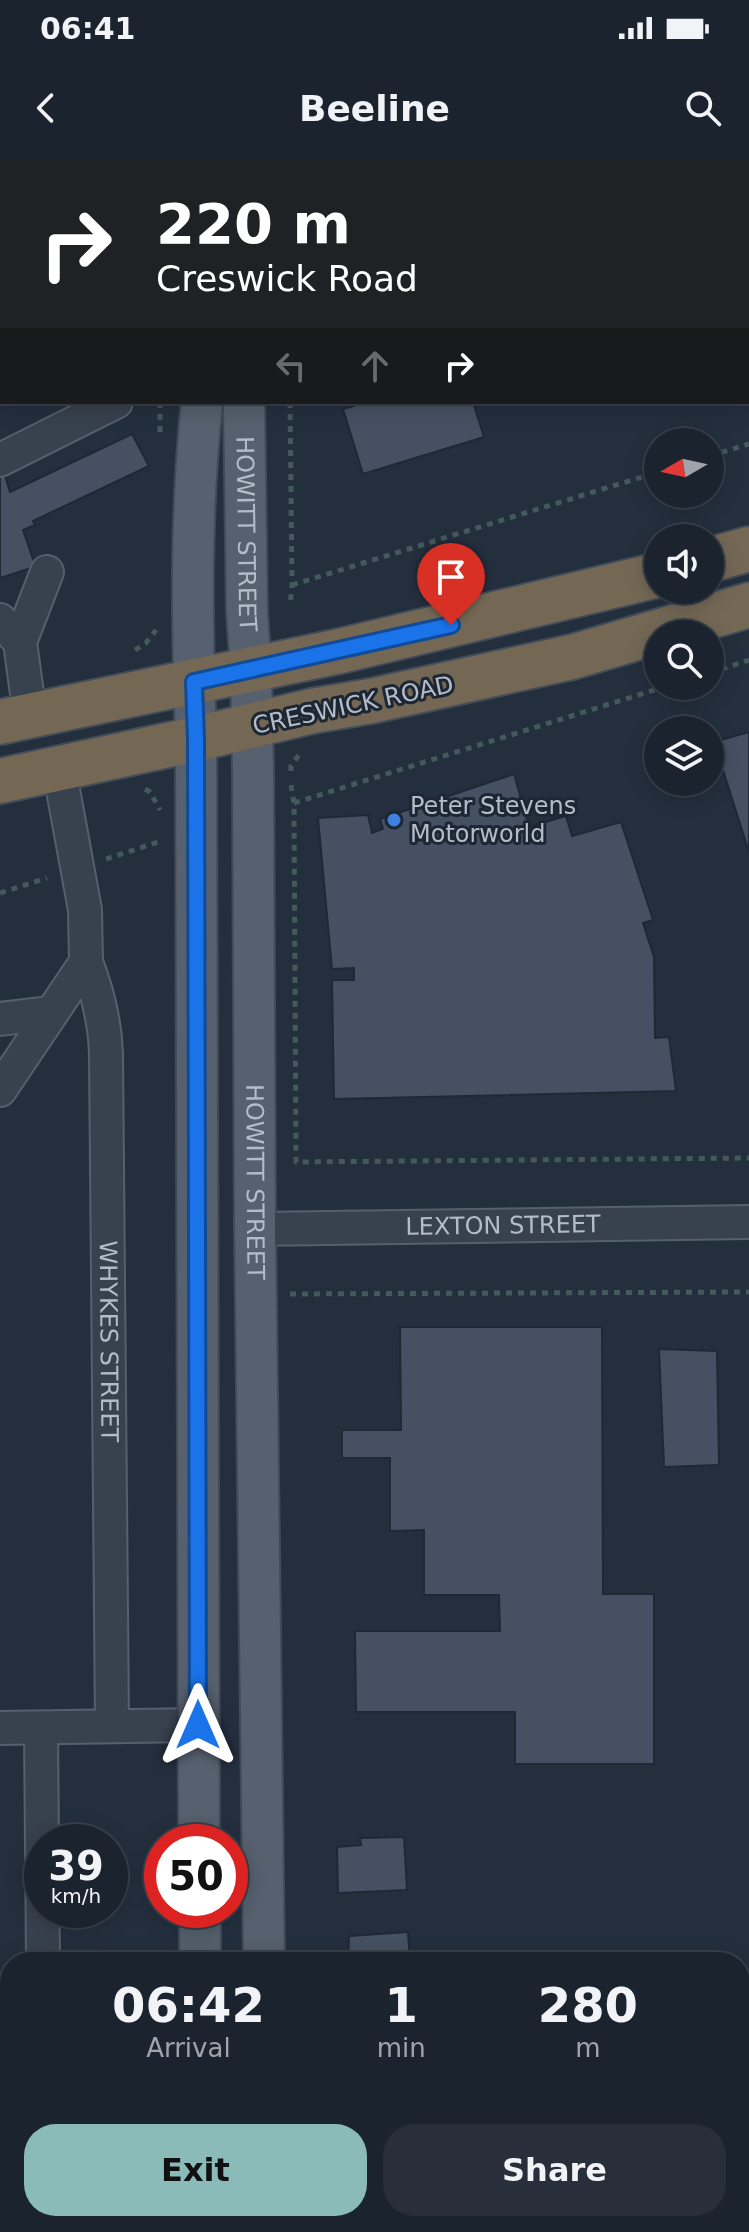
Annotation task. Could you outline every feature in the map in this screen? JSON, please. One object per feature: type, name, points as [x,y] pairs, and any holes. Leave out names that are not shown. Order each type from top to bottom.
[{"type":"highway","points":[[724,556],[749,549]]},
{"type":"highway","points":[[15,719],[340,651],[644,578]]},
{"type":"highway","name":"CRESWICK ROAD","points":[[0,781],[572,657],[749,605]]},
{"type":"main road","name":"HOWITT STREET","points":[[199,1824],[194,542],[202,404]]},
{"type":"main road","name":"HOWITT STREET","points":[[244,404],[252,725],[264,1952]]},
{"type":"main road","points":[[200,1928],[200,1952]]},
{"type":"street","points":[[0,460],[112,404]]},
{"type":"street","points":[[15,719],[10,631],[47,572]]},
{"type":"street","name":"WHYKES STREET","points":[[59,768],[85,910],[86,962],[105,1029],[112,1725]]},
{"type":"street","points":[[0,1090],[86,962]]},
{"type":"street","points":[[0,1019],[50,1013]]},
{"type":"street","name":"LEXTON STREET","points":[[255,1229],[749,1222]]},
{"type":"street","points":[[0,1728],[198,1725]]},
{"type":"street","points":[[41,1728],[43,1952]]},
{"type":"path","points":[[290,404],[290,606]]},
{"type":"path","points":[[724,452],[749,444]]},
{"type":"path","points":[[292,585],[644,476]]},
{"type":"path","points":[[724,668],[749,660]]},
{"type":"path","points":[[294,803],[644,693]]},
{"type":"path","points":[[304,749],[291,766],[294,803],[296,1162],[749,1158]]},
{"type":"path","points":[[139,787],[150,792],[161,815]]},
{"type":"path","points":[[287,1294],[749,1292]]},
{"type":"building","points":[[360,404],[474,404],[484,437],[363,474],[343,409]]},
{"type":"building","points":[[132,434],[149,466],[33,521],[35,525],[23,530],[34,562],[31,568],[0,578],[0,476],[5,475],[10,492]]},
{"type":"building","points":[[749,732],[749,852],[724,773],[724,739]]},
{"type":"building","points":[[514,774],[529,827],[566,816],[572,836],[621,822],[653,920],[643,923],[654,957],[655,1038],[669,1037],[676,1091],[334,1099],[332,980],[354,980],[354,968],[332,969],[318,818],[368,815],[372,833],[383,829],[380,819]]},
{"type":"building","points":[[400,1327],[602,1327],[603,1594],[654,1594],[654,1764],[515,1764],[515,1712],[356,1712],[355,1631],[500,1631],[499,1595],[424,1595],[424,1530],[390,1531],[390,1458],[342,1458],[342,1430],[401,1430]]},
{"type":"building","points":[[659,1349],[717,1351],[719,1465],[664,1467]]},
{"type":"building","points":[[404,1837],[407,1890],[338,1893],[337,1847],[361,1845],[360,1838]]},
{"type":"building","points":[[408,1932],[409,1952],[348,1952],[349,1936]]},
{"type":"place","name":"Peter Stevens Motorworld","points":[[394,820]]},
{"type":"route","points":[[198,1725],[194,682],[451,625]]}]
